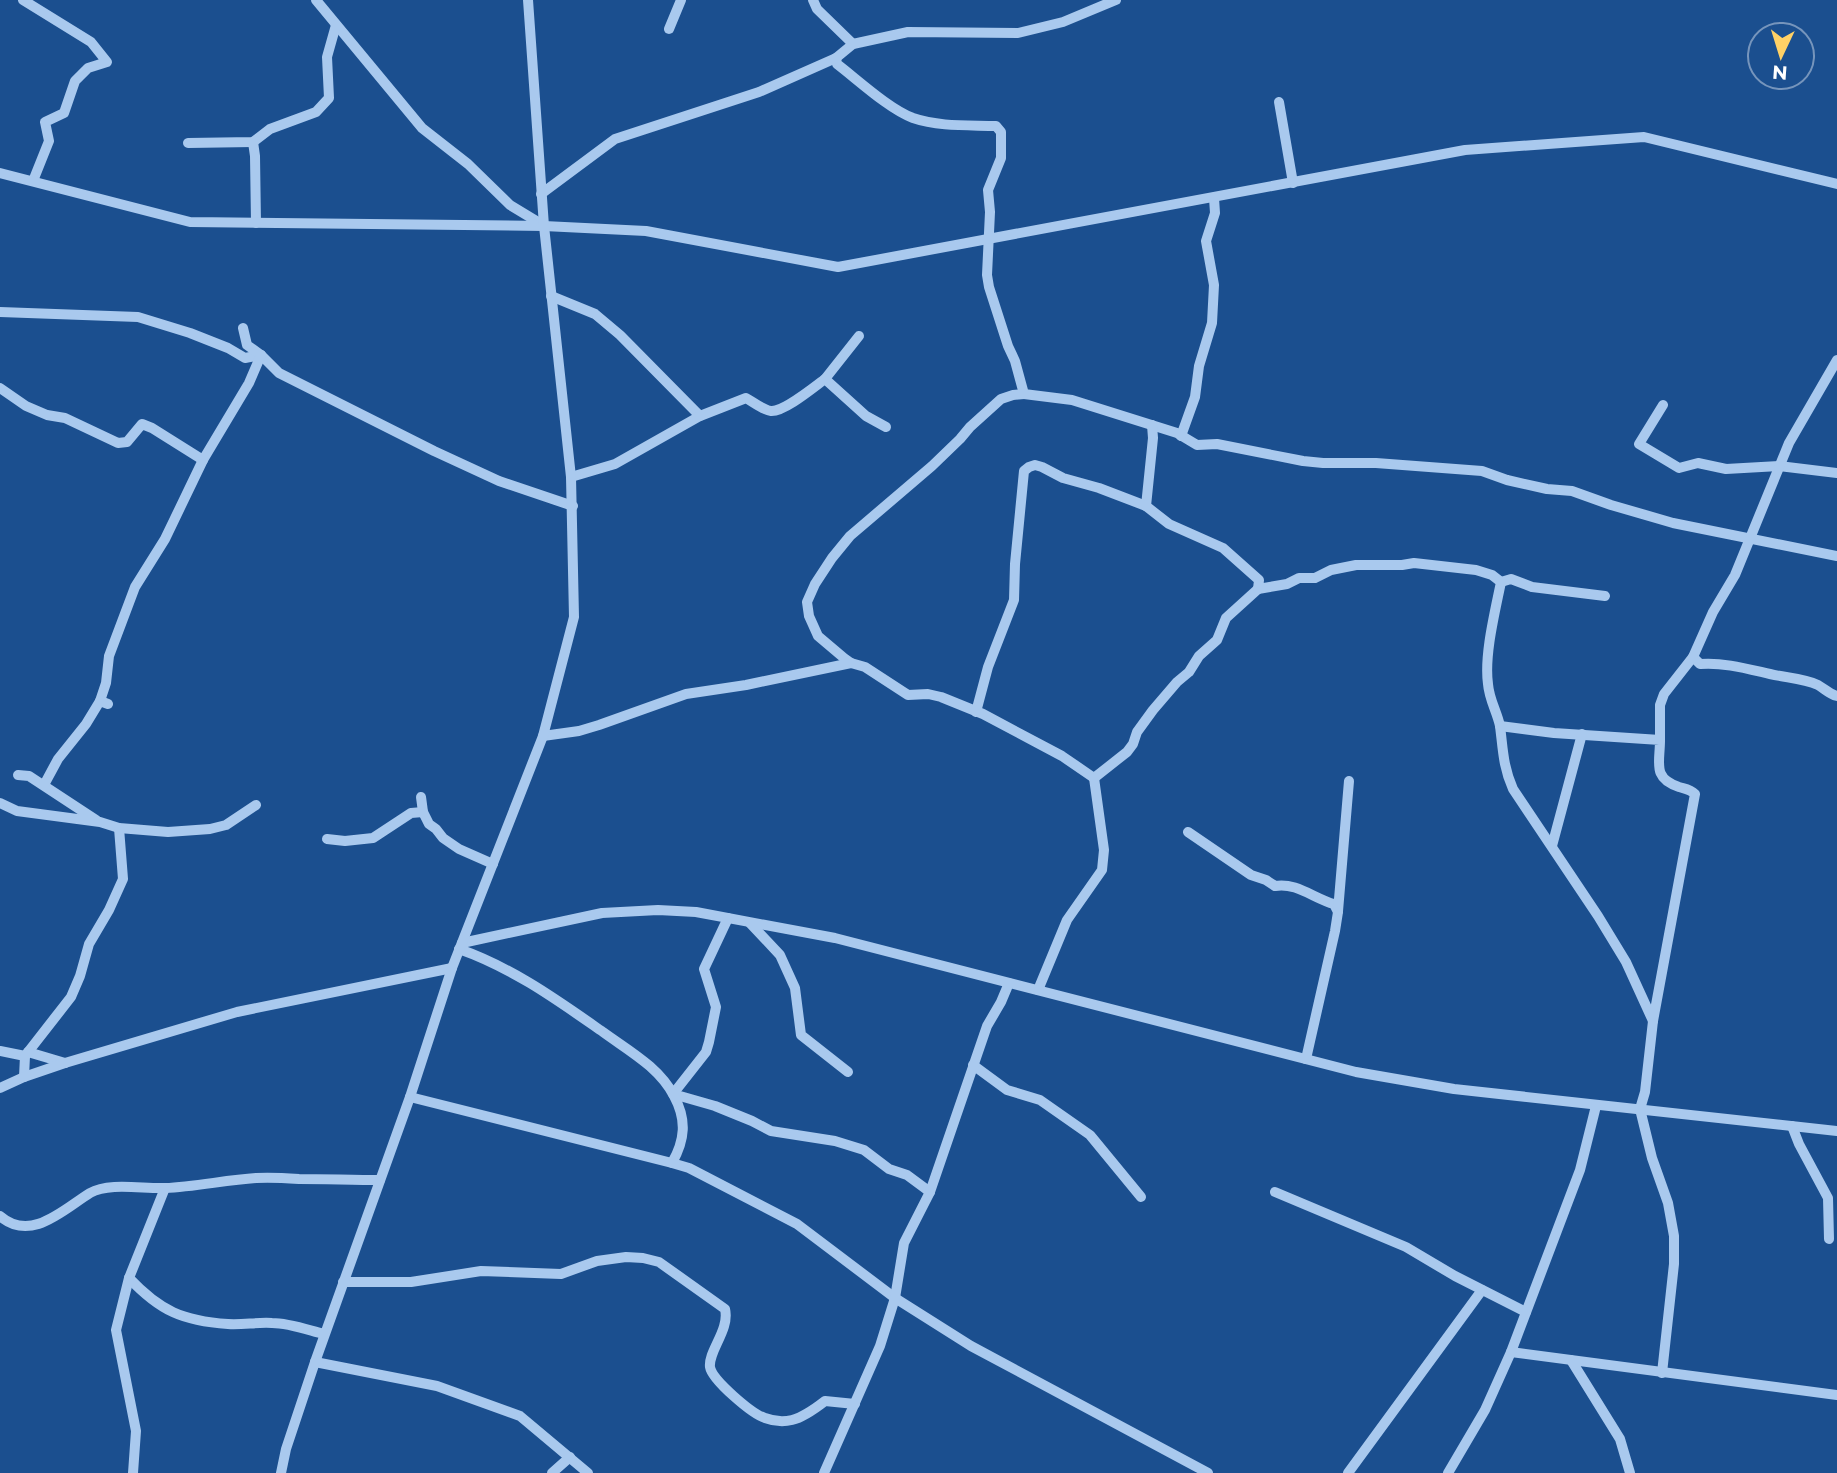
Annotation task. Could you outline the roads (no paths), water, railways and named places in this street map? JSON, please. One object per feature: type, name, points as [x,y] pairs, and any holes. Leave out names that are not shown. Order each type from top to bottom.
[{"type":"street","points":[[23,0],[91,42],[107,62],[88,68],[75,81],[64,113],[45,122],[49,141],[33,181]]},
{"type":"street","points":[[316,0],[422,128],[468,164],[510,205],[544,226]]},
{"type":"street","points":[[281,1473],[286,1448],[314,1362],[410,1097],[452,968],[543,736],[574,617],[571,477],[541,194],[528,0]]},
{"type":"street","points":[[669,29],[681,0]]},
{"type":"street","points":[[813,0],[817,9],[853,44]]},
{"type":"street","points":[[541,194],[615,139],[759,92],[836,58],[853,44],[908,32],[1018,33],[1063,22],[1116,0]]},
{"type":"street","points":[[188,144],[253,142],[270,129],[316,112],[329,98],[327,57],[336,25]]},
{"type":"street","points":[[836,58],[837,64],[891,106],[912,118],[936,123],[996,127],[1001,132],[1000,158],[989,190],[987,275],[1024,394]]},
{"type":"street","points":[[1279,103],[1293,183]]},
{"type":"street","points":[[0,173],[190,222],[544,226],[646,231],[838,267],[1465,150],[1644,137],[1837,184]]},
{"type":"street","points":[[253,142],[256,223]]},
{"type":"street","points":[[1181,436],[1195,397],[1199,366],[1212,323],[1213,285],[1206,241],[1215,213],[1214,198]]},
{"type":"street","points":[[551,296],[595,314],[620,335],[700,416]]},
{"type":"street","points":[[0,312],[138,317],[190,333],[245,358],[261,355]]},
{"type":"street","points":[[243,328],[247,345],[279,373],[499,481],[572,506]]},
{"type":"street","points":[[571,477],[615,464],[700,416],[746,398],[765,409],[775,411],[825,379],[859,336]]},
{"type":"street","points":[[44,785],[58,759],[104,703],[109,656],[135,587],[165,539],[203,460],[249,383],[261,355]]},
{"type":"street","points":[[1661,1373],[1674,1264],[1674,1236],[1668,1203],[1652,1158],[1640,1109],[1645,1092],[1653,1021],[1695,794],[1692,790],[1661,778],[1660,705],[1664,694],[1693,657],[1713,612],[1735,575],[1789,443],[1837,360]]},
{"type":"street","points":[[825,379],[866,416],[886,427]]},
{"type":"street","points":[[0,388],[26,406],[47,415],[65,418],[118,443],[127,442],[142,424],[203,460]]},
{"type":"street","points":[[1038,990],[1067,920],[1102,870],[1104,850],[1094,778],[1062,756],[976,712],[941,697],[928,694],[908,695],[865,667],[852,663],[818,636],[809,616],[807,603],[814,584],[850,536],[932,466],[1002,399],[1024,394],[1072,400],[1152,425],[1197,445],[1217,444],[1303,461],[1482,471],[1547,489],[1572,491],[1673,523],[1837,556]]},
{"type":"street","points":[[1663,405],[1639,444],[1678,468],[1698,463],[1726,469],[1779,466],[1837,473]]},
{"type":"street","points":[[1146,506],[1152,425]]},
{"type":"street","points":[[976,712],[988,667],[1014,600],[1024,471],[1030,467],[1042,467],[1063,478],[1146,506],[1168,524],[1223,548],[1259,580],[1258,589]]},
{"type":"street","points":[[1094,778],[1127,752],[1153,710],[1189,672],[1199,656],[1217,640],[1226,618],[1258,589],[1287,584],[1299,578],[1315,578],[1331,570],[1356,565],[1414,563],[1476,570],[1492,575],[1501,582]]},
{"type":"street","points":[[1501,582],[1511,579],[1532,587],[1605,596]]},
{"type":"street","points":[[1501,582],[1487,680],[1500,726],[1506,775],[1626,962],[1653,1021]]},
{"type":"street","points":[[1693,657],[1700,664],[1748,668],[1797,679],[1818,685],[1837,696]]},
{"type":"street","points":[[543,736],[589,728],[686,694],[746,685],[852,663]]},
{"type":"street","points":[[1500,726],[1554,733],[1660,740]]},
{"type":"street","points":[[1552,846],[1582,734]]},
{"type":"street","points":[[18,775],[29,776],[100,822]]},
{"type":"street","points":[[1306,1059],[1338,912],[1349,781]]},
{"type":"street","points":[[421,797],[423,812],[429,824],[443,838],[459,849],[493,864]]},
{"type":"street","points":[[0,803],[17,811],[100,822],[119,828],[168,832],[210,830],[226,825],[256,805]]},
{"type":"street","points":[[327,839],[345,841],[373,838],[411,813],[423,812]]},
{"type":"street","points":[[24,1077],[27,1054],[71,998],[89,944],[123,879],[119,828]]},
{"type":"street","points":[[1188,832],[1251,874],[1275,886],[1284,884],[1294,887],[1321,901],[1334,904],[1338,912]]},
{"type":"street","points":[[461,946],[601,913],[696,912],[835,938],[1356,1072],[1454,1089],[1837,1131]]},
{"type":"street","points":[[673,1094],[706,1052],[716,1007],[705,969],[728,918]]},
{"type":"street","points":[[750,922],[780,955],[795,988],[801,1035],[848,1072]]},
{"type":"street","points":[[461,946],[538,986],[655,1069],[673,1094],[681,1118],[681,1147],[672,1163]]},
{"type":"street","points":[[0,1088],[65,1063],[237,1012],[452,968]]},
{"type":"street","points":[[824,1473],[880,1346],[895,1298],[904,1243],[930,1192],[987,1026],[1009,983]]},
{"type":"street","points":[[0,1051],[43,1055],[65,1063]]},
{"type":"street","points":[[973,1065],[1007,1090],[1040,1100],[1090,1135],[1141,1197]]},
{"type":"street","points":[[673,1094],[715,1107],[771,1131],[835,1141],[864,1150],[889,1170],[907,1175],[930,1192]]},
{"type":"street","points":[[410,1097],[689,1168],[797,1224],[895,1298],[971,1346],[1208,1473]]},
{"type":"street","points":[[1448,1473],[1485,1410],[1511,1352],[1580,1170],[1596,1106]]},
{"type":"street","points":[[1793,1126],[1799,1144],[1833,1198],[1829,1239]]},
{"type":"street","points":[[0,1216],[17,1226],[44,1223],[93,1191],[109,1187],[165,1188],[257,1178],[380,1180]]},
{"type":"street","points":[[133,1473],[136,1431],[116,1329],[129,1278],[165,1188]]},
{"type":"street","points":[[1275,1192],[1406,1247],[1455,1276],[1526,1312]]},
{"type":"street","points":[[343,1282],[411,1282],[481,1271],[561,1274],[597,1261],[626,1257],[643,1258],[659,1262],[725,1309],[725,1322],[712,1357],[711,1370],[730,1394],[763,1418],[792,1420],[825,1401],[855,1404]]},
{"type":"street","points":[[129,1278],[146,1296],[164,1309],[187,1318],[229,1324],[274,1322],[324,1334]]},
{"type":"street","points":[[1349,1473],[1482,1290]]},
{"type":"street","points":[[1511,1352],[1837,1395]]},
{"type":"street","points":[[1571,1360],[1620,1439],[1630,1473]]},
{"type":"street","points":[[314,1362],[437,1386],[520,1416],[587,1473]]},
{"type":"street","points":[[552,1473],[570,1457]]}]
